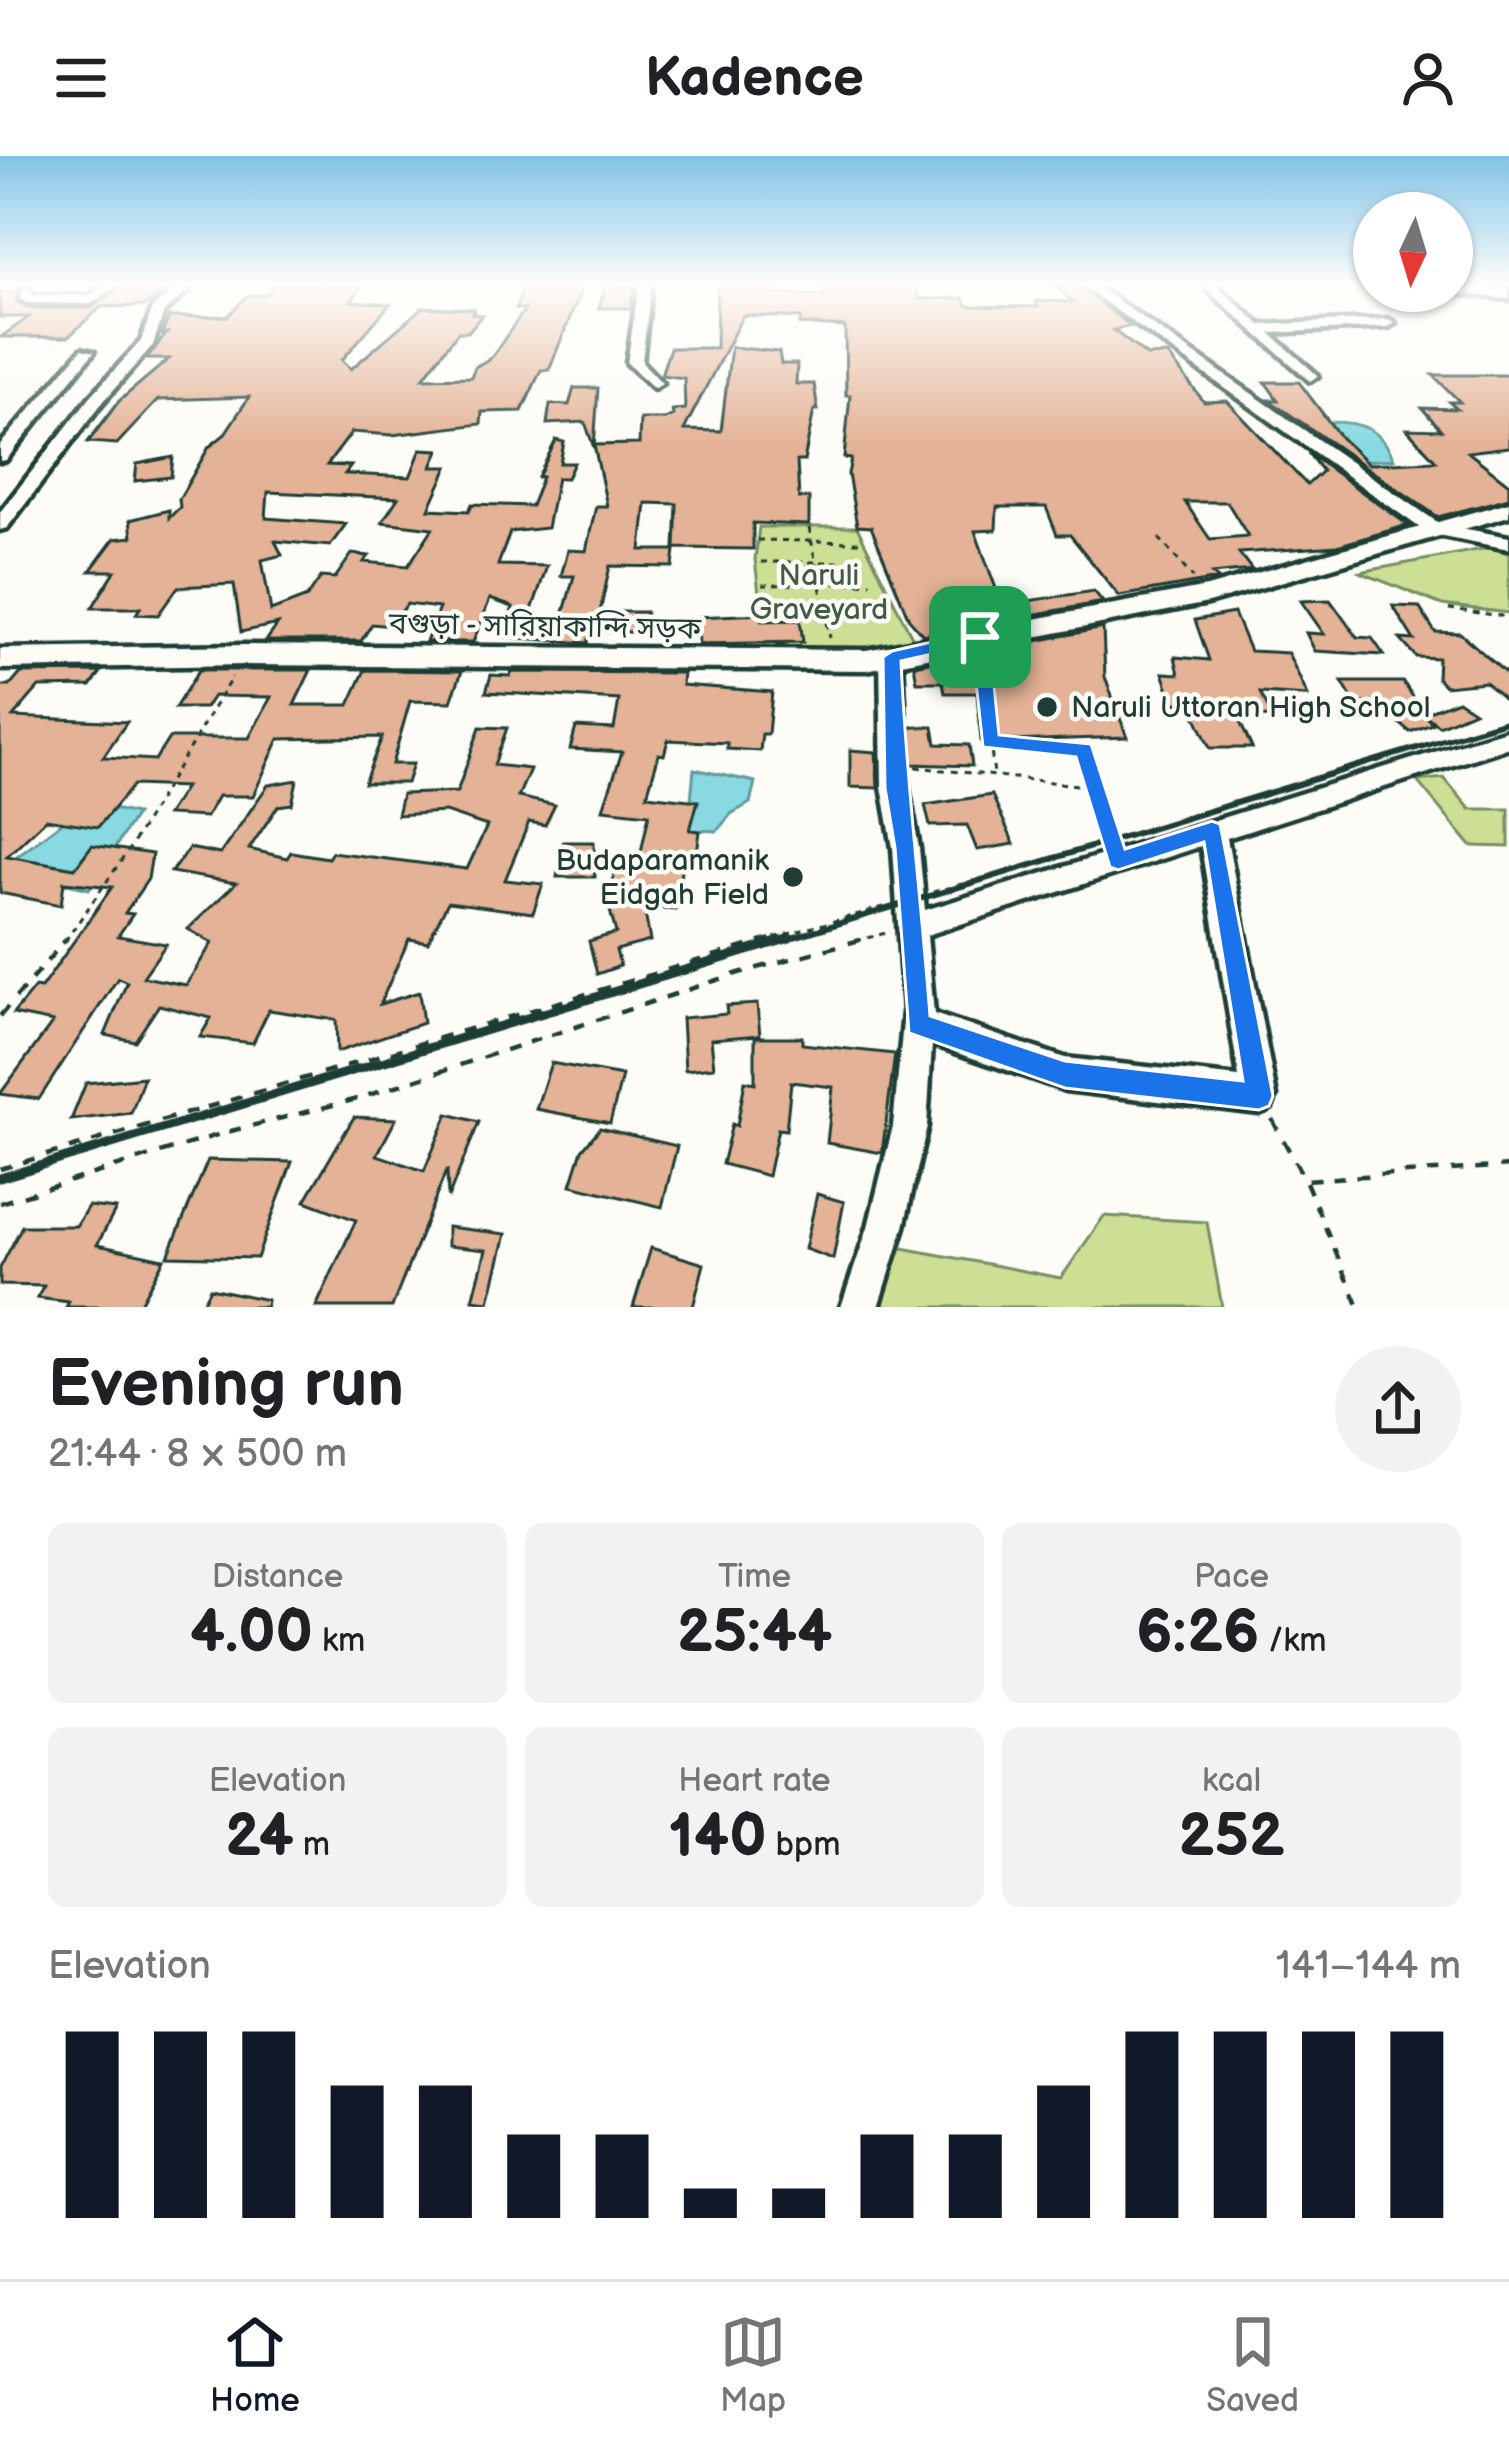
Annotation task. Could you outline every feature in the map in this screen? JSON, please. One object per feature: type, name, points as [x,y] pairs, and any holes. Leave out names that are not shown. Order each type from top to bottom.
[{"type":"main road","name":"বগুড়া - সারিয়াকান্দি সড়ক","points":[[0,659],[245,655],[832,662],[892,657],[1208,595],[1509,509]]},
{"type":"street","points":[[0,524],[149,339]]},
{"type":"street","points":[[637,339],[634,363],[654,383]]},
{"type":"street","points":[[1163,339],[1434,530],[1508,544]]},
{"type":"street","points":[[1269,339],[1310,376]]},
{"type":"street","points":[[0,455],[87,352]]},
{"type":"street","points":[[860,1307],[910,1126],[918,1024],[896,766],[892,657]]},
{"type":"street","points":[[910,913],[1118,861],[1509,738]]},
{"type":"street","points":[[918,1024],[1065,1074],[1259,1096],[1212,830]]},
{"type":"path","points":[[809,528],[832,662]]},
{"type":"path","points":[[1160,538],[1208,595]]},
{"type":"path","points":[[757,540],[859,542]]},
{"type":"path","points":[[761,562],[866,562]]},
{"type":"path","points":[[762,585],[871,583]]},
{"type":"path","points":[[1449,609],[1509,617]]},
{"type":"path","points":[[774,615],[884,614]]},
{"type":"path","points":[[980,637],[994,776]]},
{"type":"path","points":[[0,1016],[47,968],[109,883],[245,655]]},
{"type":"path","points":[[990,741],[1084,750],[1118,861]]},
{"type":"path","points":[[896,766],[1095,787]]},
{"type":"path","points":[[0,1203],[227,1132],[357,1099],[739,973],[1069,854]]},
{"type":"path","points":[[0,1169],[534,1006],[910,913]]},
{"type":"path","points":[[1259,1096],[1305,1180],[1359,1307]]},
{"type":"path","points":[[1305,1180],[1509,1166]]},
{"type":"green space","name":"Naruli Graveyard","points":[[759,527],[857,527],[916,645],[766,655],[755,559]]},
{"type":"green space","points":[[1493,547],[1509,554],[1509,613],[1442,605],[1360,572]]},
{"type":"green space","points":[[1444,778],[1470,809],[1509,809],[1509,847],[1471,846],[1417,781]]},
{"type":"green space","points":[[1104,1216],[1207,1222],[1222,1307],[877,1307],[887,1245],[1061,1278]]},
{"type":"water","points":[[1331,422],[1369,429],[1394,459],[1346,462],[1303,427]]},
{"type":"water","points":[[694,769],[755,782],[750,803],[731,814],[717,831],[688,830]]},
{"type":"water","points":[[99,806],[136,814],[89,889],[26,874],[13,859],[66,819]]},
{"type":"building","points":[[162,339],[360,339],[342,360],[351,369],[386,339],[453,339],[423,378],[471,377],[505,339],[562,339],[549,370],[541,370],[522,411],[482,412],[481,424],[392,435],[352,432],[327,465],[351,466],[345,474],[410,477],[421,449],[439,450],[432,467],[448,467],[429,509],[469,511],[472,504],[531,506],[542,477],[538,477],[556,440],[564,442],[560,463],[574,463],[567,478],[557,478],[547,528],[510,532],[498,565],[547,566],[528,622],[561,623],[574,576],[561,576],[568,550],[586,551],[596,506],[607,506],[594,445],[639,444],[640,419],[665,419],[673,415],[672,410],[685,409],[684,378],[661,375],[670,348],[716,348],[716,339],[731,339],[684,430],[721,431],[731,347],[779,352],[781,364],[797,364],[796,384],[814,384],[818,410],[814,410],[804,461],[797,461],[799,498],[809,498],[809,525],[753,523],[753,549],[675,548],[677,504],[646,503],[641,550],[675,550],[673,567],[610,566],[600,612],[646,612],[645,632],[591,632],[588,643],[503,637],[513,607],[490,599],[473,642],[426,642],[439,608],[407,604],[391,626],[372,624],[361,641],[266,641],[278,624],[241,632],[234,584],[178,587],[158,615],[136,614],[140,608],[92,608],[115,571],[90,571],[114,539],[132,537],[130,520],[169,510],[169,518],[180,507],[179,499],[209,447],[224,435],[249,397],[158,400],[117,444],[88,442],[119,401],[169,359],[146,359]],"holes":[[[268,492],[398,498],[382,522],[433,528],[408,566],[364,562],[369,556],[352,554],[335,578],[321,577],[307,597],[271,611],[262,560],[282,555],[275,541],[330,546],[346,524],[266,518]]]},
{"type":"building","points":[[845,339],[1124,339],[1147,356],[1168,355],[1204,402],[1227,401],[1307,485],[1322,471],[1308,453],[1408,525],[1337,546],[1239,553],[1252,570],[1212,574],[1218,579],[1119,596],[1070,535],[1057,535],[1046,507],[997,507],[996,530],[975,531],[1002,605],[1094,591],[1103,602],[923,635],[909,619],[871,527],[857,526],[848,474],[851,459],[844,458],[850,395],[846,395]],"holes":[[[1185,502],[1227,502],[1248,536],[1210,539]]]},
{"type":"building","points":[[1433,375],[1509,375],[1509,447],[1468,452],[1509,484],[1509,498],[1438,517],[1269,400],[1278,400],[1265,382],[1299,382],[1341,438],[1369,464],[1436,461],[1407,429],[1441,430],[1422,408],[1457,409],[1449,402],[1460,402]]},
{"type":"building","points":[[574,388],[598,388],[594,448],[585,422],[547,424],[550,404],[569,405]]},
{"type":"building","points":[[173,457],[171,477],[135,481],[137,464]]},
{"type":"building","points":[[1330,600],[1357,637],[1372,638],[1384,655],[1315,651],[1306,633],[1324,634],[1301,601]]},
{"type":"building","points":[[1393,606],[1419,607],[1435,632],[1460,633],[1509,676],[1509,703],[1485,682],[1445,686],[1437,678],[1438,658],[1416,657],[1400,639],[1414,640]]},
{"type":"building","points":[[1234,613],[1250,651],[1288,653],[1308,696],[1260,693],[1273,717],[1238,718],[1252,748],[1210,748],[1190,704],[1174,703],[1163,673],[1179,674],[1175,657],[1209,660],[1195,620]]},
{"type":"building","points":[[761,614],[762,621],[800,620],[803,642],[699,644],[697,617]]},
{"type":"building","name":"Naruli Uttoran High School","points":[[1103,628],[1105,677],[1127,737],[981,742],[977,693],[945,693],[943,682],[917,682],[914,665]]},
{"type":"building","points":[[199,670],[311,670],[294,705],[349,705],[365,670],[462,671],[451,702],[410,701],[392,764],[413,764],[407,783],[364,783],[382,737],[279,739],[253,796],[218,796],[206,817],[167,815],[185,787],[133,785],[98,827],[46,819],[7,856],[75,868],[92,845],[152,854],[148,879],[125,913],[133,914],[118,936],[166,944],[143,977],[186,985],[212,943],[188,929],[236,883],[171,872],[189,848],[220,854],[268,785],[297,780],[292,804],[278,806],[249,849],[287,858],[291,852],[328,858],[332,852],[467,869],[487,826],[445,812],[397,815],[402,794],[457,792],[480,727],[507,728],[494,765],[530,769],[518,797],[555,805],[545,825],[529,822],[505,880],[543,884],[533,913],[448,902],[428,942],[409,939],[380,1004],[419,992],[423,1023],[337,1052],[336,1020],[269,1010],[253,1043],[200,1037],[211,1018],[159,1005],[135,1041],[105,1035],[127,982],[118,978],[39,1099],[0,1094],[53,1022],[13,1014],[35,987],[41,988],[112,887],[64,882],[61,905],[0,893],[0,686],[10,686],[21,673],[101,672],[91,686],[39,687],[13,717],[127,722],[103,757],[155,760],[169,738],[249,738],[271,697],[213,696],[205,708],[175,708]]},
{"type":"building","points":[[511,672],[683,673],[682,685],[772,692],[768,734],[762,734],[760,751],[727,749],[727,743],[668,740],[664,755],[659,754],[647,795],[698,801],[690,830],[700,831],[697,854],[684,853],[675,909],[644,907],[650,941],[616,950],[620,966],[597,974],[589,941],[616,933],[609,907],[615,866],[638,866],[649,814],[603,809],[622,752],[570,749],[576,727],[614,729],[619,700],[486,692],[491,675],[510,676]]},
{"type":"building","points":[[1342,682],[1403,682],[1424,713],[1458,700],[1474,711],[1439,726],[1425,715],[1432,724],[1410,732],[1376,703],[1355,703]]},
{"type":"building","points":[[910,727],[933,727],[936,744],[969,745],[972,766],[911,764]]},
{"type":"building","points":[[850,750],[876,752],[878,788],[850,787]]},
{"type":"building","points":[[992,795],[1014,844],[977,850],[967,825],[930,826],[925,805]]},
{"type":"building","points":[[563,842],[594,842],[595,877],[557,877]]},
{"type":"building","points":[[757,1004],[760,1035],[711,1039],[714,1067],[685,1070],[682,1018],[727,1014],[726,1006]]},
{"type":"building","points":[[755,1037],[802,1037],[802,1044],[895,1054],[882,1153],[827,1143],[833,1087],[791,1082],[786,1130],[778,1129],[768,1176],[722,1164],[732,1124],[737,1126],[745,1081],[755,1083]]},
{"type":"building","points":[[551,1063],[622,1076],[610,1123],[536,1109]]},
{"type":"building","points":[[144,1077],[131,1113],[71,1120],[86,1083]]},
{"type":"building","points":[[448,1114],[479,1122],[448,1198],[447,1169],[392,1307],[316,1307],[356,1220],[305,1201],[354,1117],[396,1119],[377,1155],[424,1171]]},
{"type":"building","points":[[600,1128],[677,1146],[662,1207],[571,1185],[582,1150]]},
{"type":"building","points":[[208,1160],[292,1162],[257,1258],[168,1256]]},
{"type":"building","points":[[817,1194],[844,1202],[833,1259],[805,1249]]},
{"type":"building","points":[[88,1206],[116,1209],[97,1245],[164,1259],[138,1307],[66,1307],[69,1302],[37,1298],[44,1286],[0,1285],[0,1268],[22,1226],[76,1226]]},
{"type":"building","points":[[447,1227],[506,1234],[489,1302],[473,1300],[486,1250],[447,1246]]},
{"type":"building","points":[[651,1248],[704,1264],[693,1307],[633,1307]]},
{"type":"building","points":[[210,1288],[267,1300],[266,1307],[200,1307]]},
{"type":"railway","points":[[781,941],[1509,720]]},
{"type":"railway","points":[[0,1178],[790,938]]},
{"type":"place","name":"Naruli Uttoran High School","points":[[1047,707]]},
{"type":"place","name":"Budaparamanik Eidgah Field","points":[[793,877]]},
{"type":"route","points":[[980,637],[990,741],[1084,750],[1118,861],[1212,830],[1259,1096],[1065,1074],[918,1024],[906,848],[896,788],[892,657],[980,637]]}]
